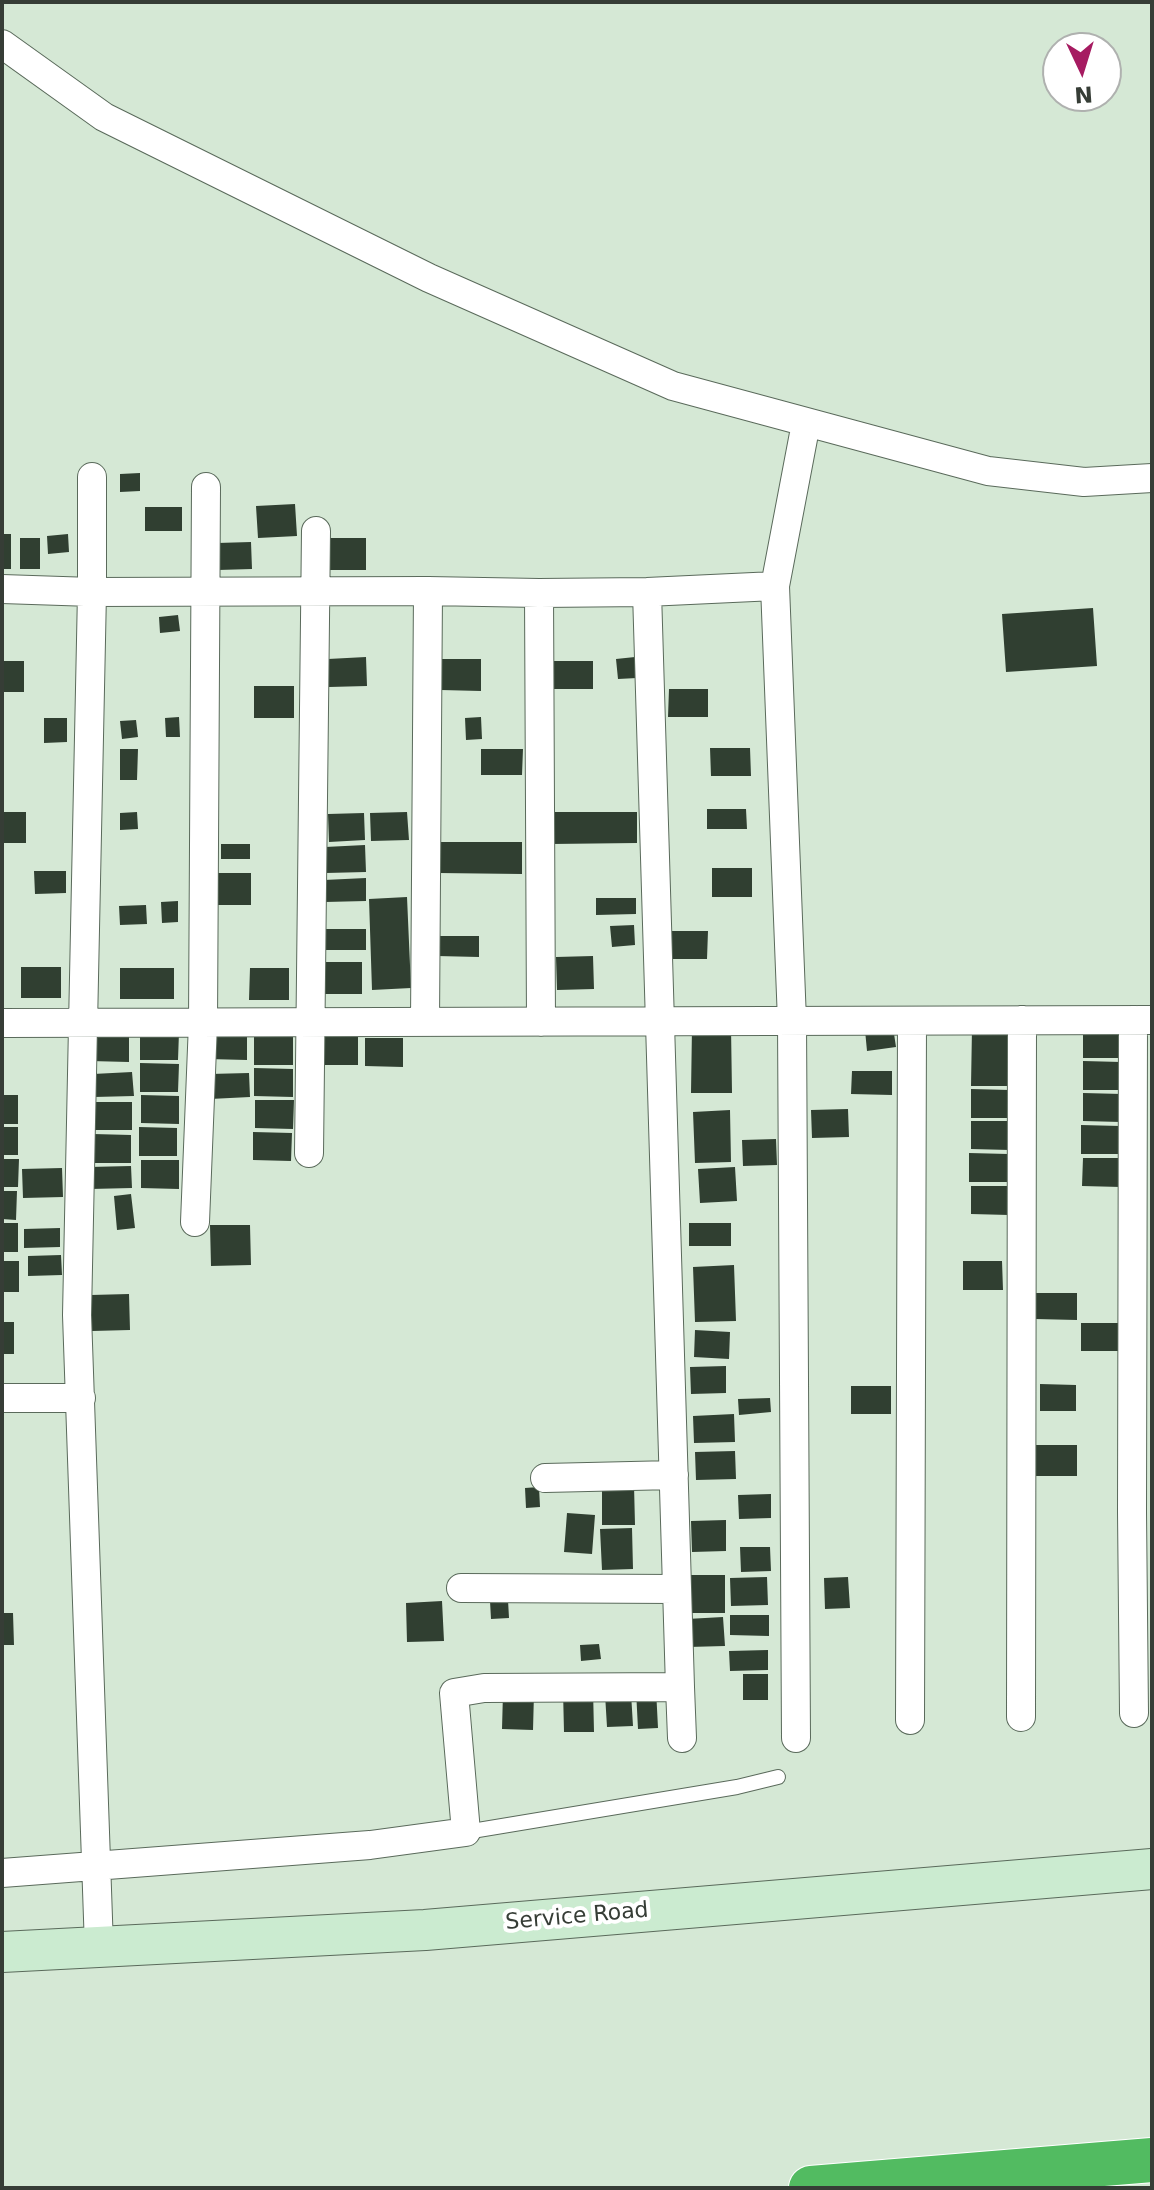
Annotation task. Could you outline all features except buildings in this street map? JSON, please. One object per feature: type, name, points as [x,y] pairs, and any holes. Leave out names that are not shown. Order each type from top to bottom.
[{"type":"highway","points":[[811,2188],[1152,2160]]},
{"type":"main road","name":"Service Road","points":[[2,1952],[425,1930],[1152,1869]]},
{"type":"street","points":[[2,44],[104,117],[429,278],[673,386],[988,471],[1084,482],[1152,478]]},
{"type":"street","points":[[796,1738],[792,1021],[775,586],[806,423]]},
{"type":"street","points":[[92,477],[77,1315],[99,1947]]},
{"type":"street","points":[[195,1222],[203,1023],[206,487]]},
{"type":"street","points":[[309,1153],[316,531]]},
{"type":"street","points":[[2,589],[539,593],[775,586]]},
{"type":"street","points":[[425,1022],[428,591]]},
{"type":"street","points":[[647,592],[682,1738]]},
{"type":"street","points":[[539,593],[541,1022]]},
{"type":"street","points":[[1021,1717],[1022,1020]]},
{"type":"street","points":[[2,1023],[1143,1020],[1132,1512],[1134,1713]]},
{"type":"street","points":[[910,1720],[912,1021]]},
{"type":"street","points":[[2,1398],[81,1398]]},
{"type":"street","points":[[545,1478],[674,1475]]},
{"type":"street","points":[[461,1588],[677,1589]]},
{"type":"street","points":[[2,1873],[370,1845],[466,1832],[454,1693],[484,1688],[680,1687]]},
{"type":"lane","points":[[466,1832],[737,1787],[778,1777]]}]
